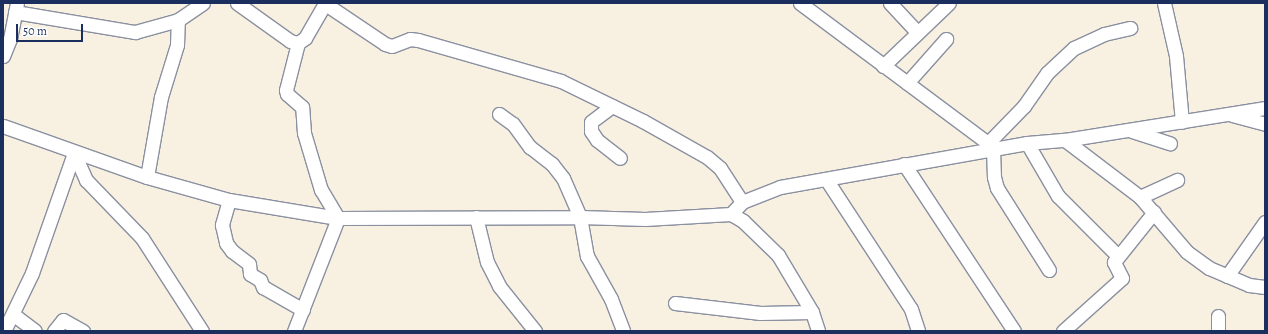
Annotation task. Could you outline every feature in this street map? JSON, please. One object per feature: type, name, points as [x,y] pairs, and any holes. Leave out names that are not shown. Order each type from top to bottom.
[{"type":"street","points":[[3,56],[12,15],[135,32],[178,20],[203,3]]},
{"type":"street","points":[[237,3],[290,41],[298,43]]},
{"type":"street","points":[[338,218],[321,190],[304,133],[302,107],[287,94],[286,90],[298,43],[305,38],[325,3],[385,44],[392,46],[410,38],[518,67],[561,81],[612,106],[707,157],[720,168],[742,202]]},
{"type":"street","points":[[800,3],[990,146],[997,188],[1049,270]]},
{"type":"street","points":[[890,3],[917,32]]},
{"type":"street","points":[[883,66],[949,3]]},
{"type":"street","points":[[1164,3],[1176,56],[1182,122]]},
{"type":"street","points":[[147,177],[161,97],[177,44],[178,20]]},
{"type":"street","points":[[990,146],[1024,106],[1047,73],[1074,48],[1104,34],[1130,28]]},
{"type":"street","points":[[907,83],[946,39]]},
{"type":"street","points":[[612,106],[591,122],[591,131],[597,140],[620,158]]},
{"type":"street","points":[[731,214],[742,202],[780,187],[990,146],[1065,140],[1265,108]]},
{"type":"street","points":[[499,114],[513,124],[535,152],[552,164],[563,178],[580,217],[587,256],[612,298],[623,331]]},
{"type":"street","points":[[1228,114],[1265,124]]},
{"type":"street","points":[[3,126],[74,153],[147,177],[229,200],[338,218],[580,217],[645,219],[731,214],[743,221],[778,255],[812,312],[818,331]]},
{"type":"street","points":[[1126,130],[1170,143]]},
{"type":"street","points":[[1065,140],[1140,197],[1187,252],[1209,268],[1249,285],[1265,287]]},
{"type":"street","points":[[1027,143],[1058,196],[1118,256]]},
{"type":"street","points":[[4,331],[14,314],[32,273],[74,153]]},
{"type":"street","points":[[74,153],[86,180],[142,238],[202,331]]},
{"type":"street","points":[[904,164],[1014,331]]},
{"type":"street","points":[[826,179],[911,309],[918,331]]},
{"type":"street","points":[[1140,197],[1177,180]]},
{"type":"street","points":[[229,200],[222,225],[226,243],[232,251],[249,264],[250,274],[260,280],[265,289],[303,310]]},
{"type":"street","points":[[1063,331],[1122,278],[1114,262],[1154,212]]},
{"type":"street","points":[[476,217],[487,262],[493,274],[534,331]]},
{"type":"street","points":[[294,331],[338,218]]},
{"type":"street","points":[[1227,276],[1265,222]]},
{"type":"street","points":[[675,303],[760,313],[812,312]]},
{"type":"street","points":[[14,314],[35,331]]},
{"type":"street","points":[[1218,316],[1218,331]]},
{"type":"street","points":[[54,331],[63,320],[83,331]]}]
